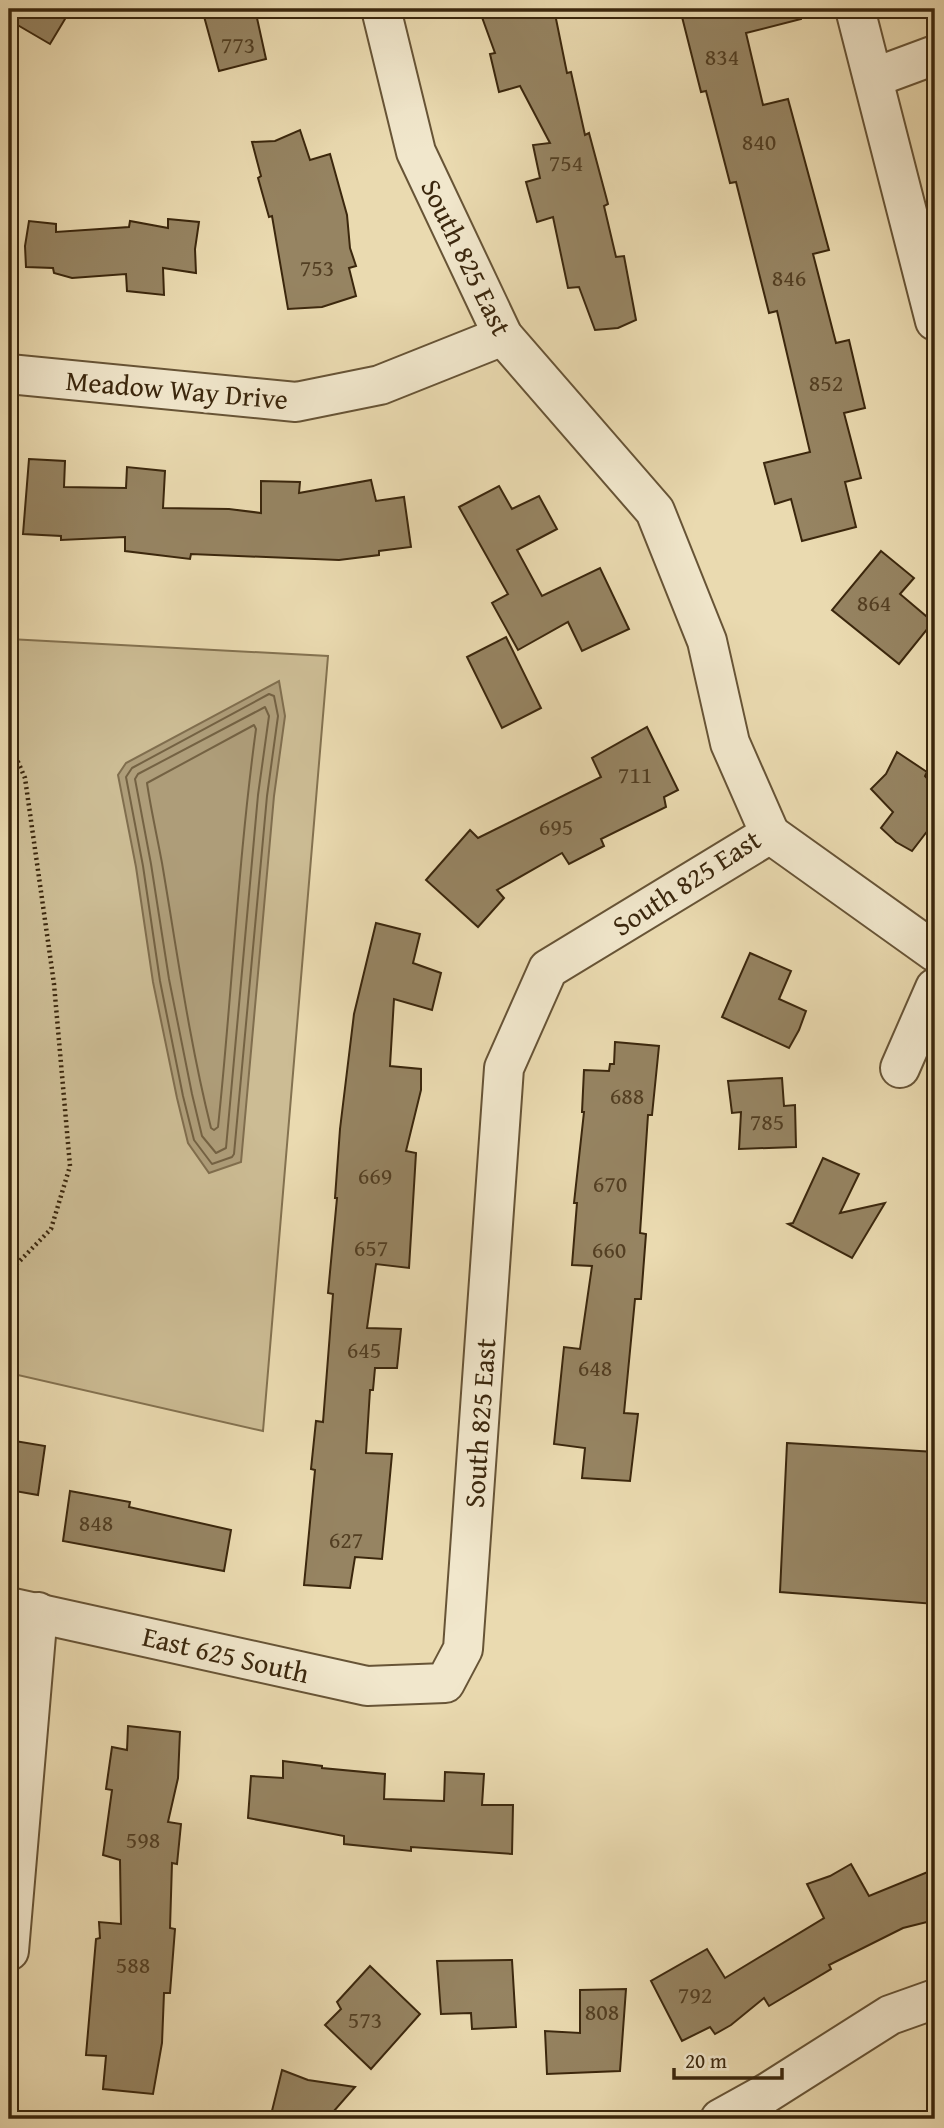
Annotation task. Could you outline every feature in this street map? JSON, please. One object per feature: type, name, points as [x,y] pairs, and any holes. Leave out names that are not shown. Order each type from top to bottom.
[{"type":"street","name":"South 825 East","points":[[382,9],[416,152],[503,336],[655,511],[707,641],[730,743],[770,834],[548,969],[504,1068],[463,1649],[445,1682]]},
{"type":"street","points":[[855,9],[935,321]]},
{"type":"street","points":[[873,78],[935,55]]},
{"type":"street","name":"Meadow Way Drive","points":[[9,374],[296,402],[380,385],[503,336]]},
{"type":"street","points":[[770,834],[935,952]]},
{"type":"street","points":[[900,1068],[935,988]]},
{"type":"street","points":[[9,1951],[23,1609]]},
{"type":"street","name":"East 625 South","points":[[23,1609],[367,1686],[445,1682]]},
{"type":"street","points":[[720,2119],[767,2094],[890,2015],[935,1999]]},
{"type":"path","points":[[9,741],[25,778],[29,805],[54,984],[70,1166],[51,1229],[9,1272]]},
{"type":"shaded area","points":[[9,639],[328,656],[263,1431],[9,1373]]},
{"type":"water","points":[[279,681],[285,716],[274,796],[241,1162],[209,1173],[188,1143],[177,1098],[153,982],[136,867],[118,775],[126,763]]},
{"type":"building","points":[[9,9],[71,9],[50,44],[9,20]]},
{"type":"building","points":[[202,9],[255,9],[266,59],[219,71]]},
{"type":"building","points":[[479,9],[554,9],[567,73],[571,72],[585,135],[589,133],[608,204],[604,206],[616,257],[624,256],[636,320],[618,328],[595,330],[579,287],[568,288],[553,217],[537,222],[526,182],[540,178],[533,145],[550,143],[520,86],[499,92],[490,54],[495,53]]},
{"type":"building","points":[[680,9],[800,9],[801,19],[746,33],[763,105],[788,99],[829,250],[813,254],[836,343],[849,340],[865,408],[844,413],[861,478],[845,482],[856,527],[802,541],[791,499],[775,504],[764,463],[810,452],[777,311],[769,313],[736,182],[730,183],[706,91],[701,92]]},
{"type":"building","points":[[300,130],[310,160],[330,154],[347,215],[350,248],[356,266],[349,268],[356,296],[322,307],[288,309],[272,216],[269,217],[258,178],[261,176],[252,142],[275,141]]},
{"type":"building","points":[[168,219],[199,222],[195,249],[196,273],[163,268],[164,295],[127,291],[126,274],[72,278],[54,273],[53,268],[26,267],[25,246],[29,221],[56,224],[56,232],[129,227],[130,221],[168,228]]},
{"type":"building","points":[[29,459],[65,461],[64,487],[126,488],[127,467],[165,471],[163,508],[229,509],[261,513],[261,481],[300,482],[299,493],[371,480],[376,501],[404,497],[411,547],[379,551],[379,555],[339,560],[191,554],[190,559],[125,551],[125,537],[61,540],[61,536],[23,534]]},
{"type":"building","points":[[499,486],[512,509],[539,496],[557,529],[517,550],[542,596],[600,568],[629,629],[582,651],[568,622],[518,650],[492,603],[508,594],[459,507]]},
{"type":"building","points":[[881,551],[914,578],[900,594],[933,622],[899,664],[832,610]]},
{"type":"building","points":[[506,637],[541,708],[502,728],[467,657]]},
{"type":"building","points":[[647,727],[678,790],[664,797],[666,807],[601,839],[604,846],[569,864],[562,853],[497,890],[504,898],[478,927],[426,880],[470,830],[478,838],[601,777],[592,758]]},
{"type":"building","points":[[897,752],[927,772],[925,776],[935,787],[935,821],[912,851],[896,842],[881,828],[893,812],[871,789],[886,774]]},
{"type":"building","points":[[376,923],[420,934],[413,963],[441,973],[432,1010],[394,999],[390,1066],[421,1069],[421,1090],[406,1151],[416,1153],[409,1268],[376,1264],[367,1328],[401,1329],[397,1368],[375,1368],[373,1390],[370,1390],[366,1453],[392,1454],[382,1559],[355,1557],[350,1588],[304,1585],[315,1470],[311,1469],[316,1421],[323,1422],[333,1294],[328,1293],[340,1129],[354,1014]]},
{"type":"building","points":[[750,953],[791,971],[779,999],[806,1011],[789,1048],[722,1017]]},
{"type":"building","points":[[615,1042],[659,1046],[652,1115],[648,1115],[640,1233],[646,1234],[641,1299],[635,1299],[624,1413],[638,1414],[630,1481],[582,1478],[585,1448],[554,1444],[564,1347],[580,1349],[592,1266],[572,1265],[577,1203],[574,1203],[584,1112],[584,1070],[609,1071],[610,1064],[614,1064]]},
{"type":"building","points":[[782,1078],[784,1106],[795,1105],[796,1147],[739,1149],[741,1112],[732,1113],[728,1081]]},
{"type":"building","points":[[823,1158],[859,1174],[840,1213],[885,1203],[852,1258],[788,1224],[793,1223]]},
{"type":"building","points":[[9,1440],[45,1446],[38,1495],[9,1490]]},
{"type":"building","points":[[787,1443],[935,1452],[935,1604],[780,1592]]},
{"type":"building","points":[[70,1491],[130,1502],[129,1507],[231,1530],[224,1571],[63,1541]]},
{"type":"building","points":[[128,1726],[180,1732],[178,1778],[168,1822],[181,1824],[177,1864],[172,1863],[170,1928],[175,1929],[170,1993],[164,1993],[162,2043],[153,2094],[103,2089],[106,2056],[86,2055],[96,1939],[100,1938],[99,1922],[121,1924],[120,1860],[103,1855],[112,1790],[106,1789],[112,1747],[127,1750]]},
{"type":"building","points":[[283,1761],[385,1774],[384,1799],[444,1801],[445,1772],[484,1774],[482,1805],[513,1805],[512,1854],[411,1847],[411,1851],[344,1844],[344,1836],[248,1818],[251,1776],[283,1778]]},
{"type":"building","points":[[851,1864],[869,1896],[935,1869],[935,1920],[903,1928],[829,1965],[831,1969],[769,2006],[764,1998],[731,2025],[715,2034],[710,2027],[682,2041],[651,1981],[707,1949],[725,1978],[824,1918],[807,1884],[830,1876]]},
{"type":"building","points":[[512,1960],[516,2027],[472,2029],[471,2013],[441,2014],[437,1961]]},
{"type":"building","points":[[370,1966],[420,2014],[371,2069],[325,2025],[341,2009],[337,2002]]},
{"type":"building","points":[[626,1989],[620,2071],[547,2074],[545,2031],[580,2033],[580,1990]]},
{"type":"building","points":[[282,2070],[308,2080],[355,2087],[327,2119],[270,2119]]}]
